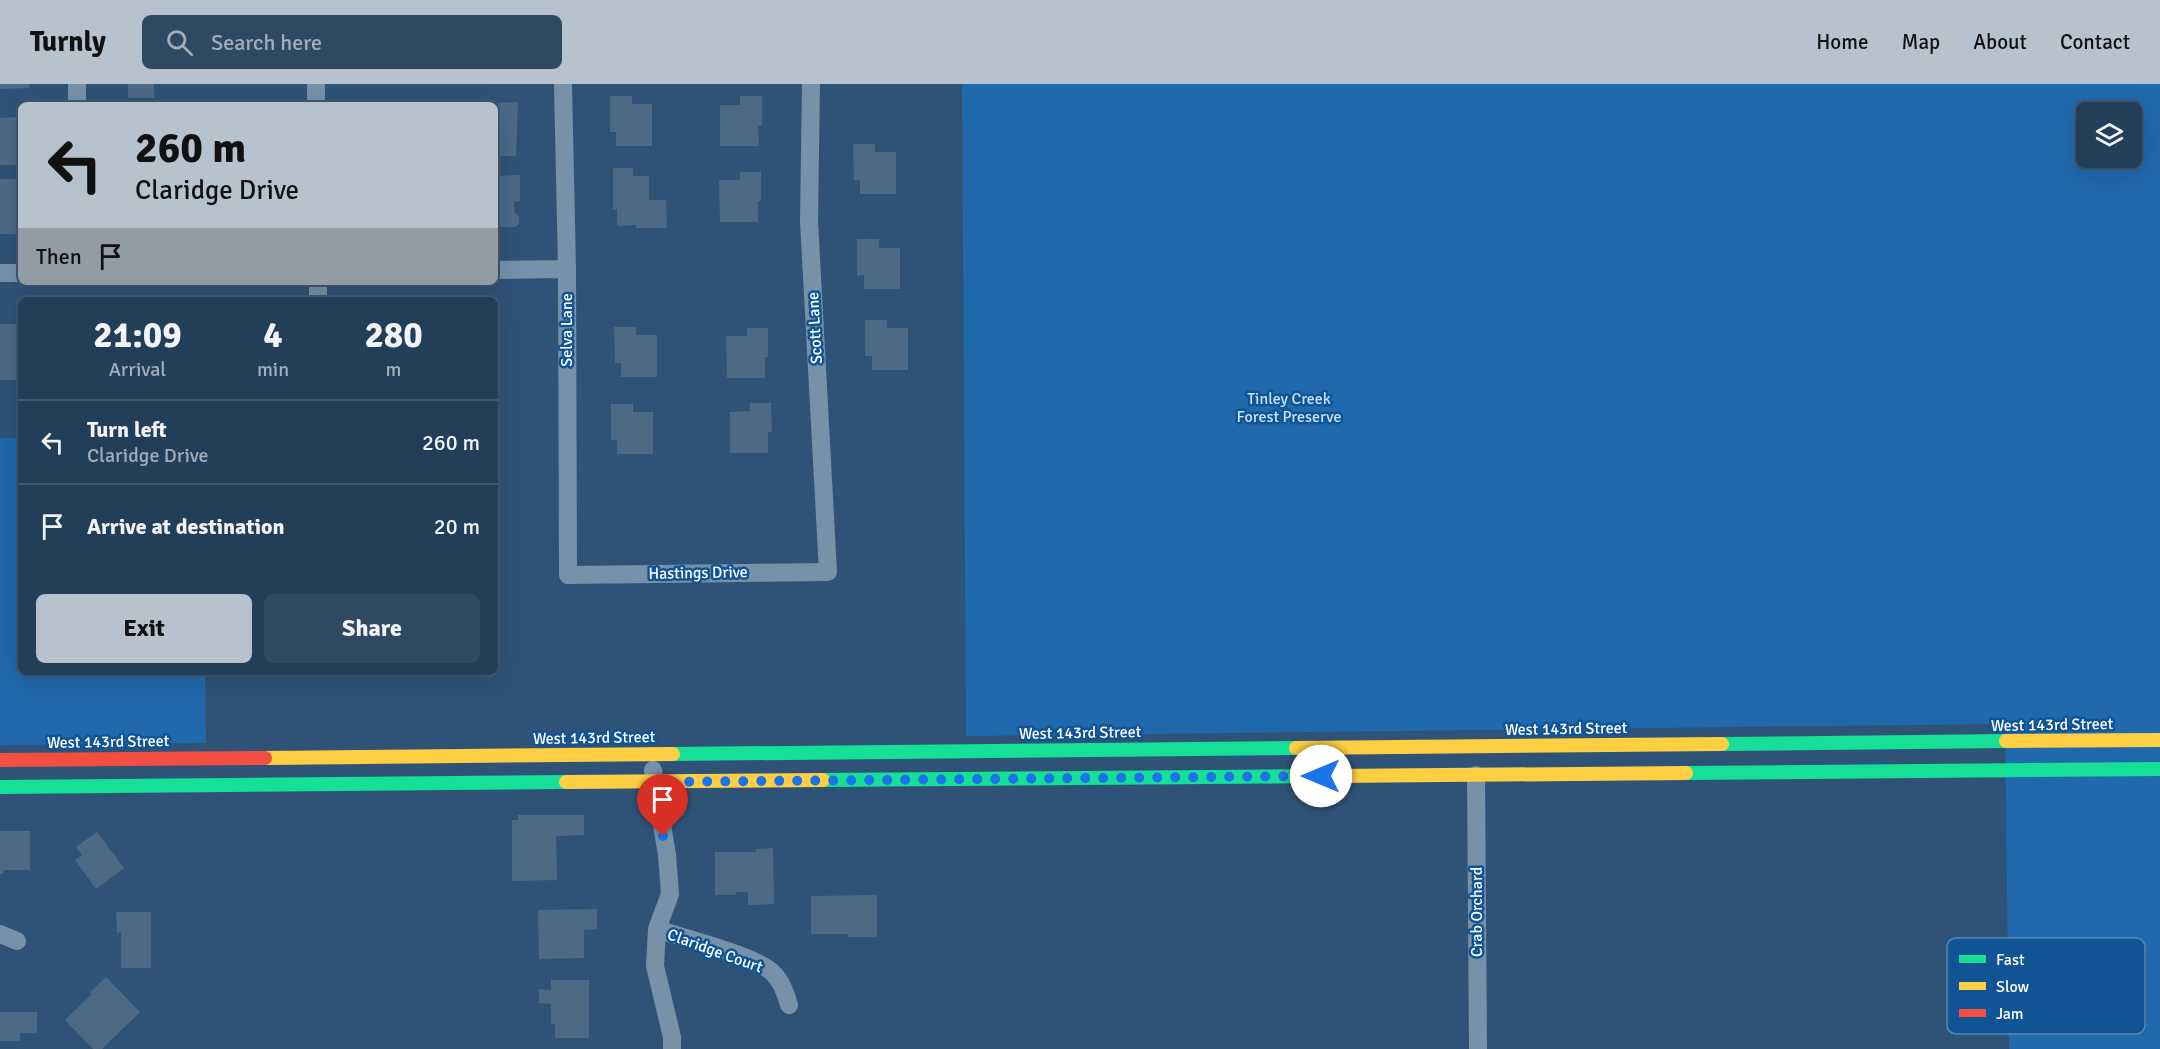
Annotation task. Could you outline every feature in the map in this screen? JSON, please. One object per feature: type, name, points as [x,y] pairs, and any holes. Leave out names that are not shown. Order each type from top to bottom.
[{"type":"main road","name":"West 143rd Street","points":[[0,760],[2160,740]]},
{"type":"main road","points":[[0,787],[2160,769]]},
{"type":"street","points":[[77,84],[77,102]]},
{"type":"street","points":[[316,84],[316,102]]},
{"type":"street","name":"Selva Lane","points":[[563,84],[567,269],[568,575]]},
{"type":"street","name":"Scott Lane","points":[[811,84],[809,221],[828,572]]},
{"type":"street","points":[[498,270],[567,269]]},
{"type":"street","points":[[0,273],[18,273]]},
{"type":"street","name":"Hastings Drive","points":[[568,575],[828,572]]},
{"type":"street","points":[[650,754],[667,855],[670,894],[657,929],[655,966],[672,1037],[672,1049]]},
{"type":"street","name":"Crab Orchard","points":[[1476,775],[1478,1049]]},
{"type":"street","name":"Claridge Court","points":[[657,929],[747,958],[772,972],[785,991],[789,1005]]},
{"type":"green space","name":"Tinley Creek Forest Preserve","points":[[962,84],[2160,84],[2160,1049],[2009,1049],[2009,1034],[2145,1034],[2145,938],[2008,938],[2005,724],[966,736]]},
{"type":"green space","points":[[0,438],[18,438],[18,675],[205,675],[206,743],[0,745]]},
{"type":"building","points":[[0,84],[29,84],[29,88],[0,89]]},
{"type":"building","points":[[128,84],[154,84],[154,98],[128,98]]},
{"type":"building","points":[[610,96],[632,96],[632,104],[652,104],[652,146],[616,146],[616,132],[610,132]]},
{"type":"building","points":[[740,96],[762,96],[762,126],[758,126],[759,146],[720,146],[720,105],[740,105]]},
{"type":"building","points":[[518,102],[516,156],[498,156],[498,103]]},
{"type":"building","points":[[18,117],[18,165],[0,165],[0,118]]},
{"type":"building","points":[[853,144],[875,144],[875,152],[896,152],[896,194],[860,194],[860,180],[854,180]]},
{"type":"building","points":[[613,168],[633,168],[633,176],[649,176],[649,200],[666,200],[667,228],[617,226],[617,209],[613,210]]},
{"type":"building","points":[[740,172],[761,172],[758,222],[720,222],[719,180],[740,180]]},
{"type":"building","points":[[520,175],[520,201],[514,202],[519,224],[515,227],[498,227],[498,176]]},
{"type":"building","points":[[0,179],[18,179],[18,234],[0,234]]},
{"type":"building","points":[[857,239],[879,239],[879,248],[900,248],[900,289],[864,289],[864,275],[857,276]]},
{"type":"building","points":[[865,320],[887,320],[887,328],[908,328],[908,370],[872,370],[872,356],[865,356]]},
{"type":"building","points":[[0,324],[18,324],[18,380],[0,380]]},
{"type":"building","points":[[614,327],[636,327],[636,335],[657,335],[657,377],[621,377],[621,363],[615,363]]},
{"type":"building","points":[[747,328],[768,328],[765,378],[727,378],[726,336],[747,336]]},
{"type":"building","points":[[750,403],[771,403],[772,432],[768,432],[768,453],[730,453],[730,412],[750,411]]},
{"type":"building","points":[[611,404],[633,404],[633,412],[653,412],[653,454],[617,454],[617,440],[611,440]]},
{"type":"building","points":[[518,815],[584,815],[584,835],[556,836],[557,880],[512,881],[512,820],[518,820]]},
{"type":"building","points":[[0,831],[30,831],[30,870],[4,870],[3,874],[0,874]]},
{"type":"building","points":[[97,832],[124,868],[96,889],[75,860],[82,855],[76,847]]},
{"type":"building","points":[[773,848],[774,904],[748,905],[748,892],[736,892],[736,895],[715,895],[715,852],[756,852],[756,849]]},
{"type":"building","points":[[877,895],[877,937],[811,934],[811,896]]},
{"type":"building","points":[[597,909],[597,929],[584,930],[584,958],[539,959],[538,910]]},
{"type":"building","points":[[116,912],[151,912],[151,968],[121,968],[121,932],[117,933]]},
{"type":"building","points":[[106,977],[140,1012],[102,1049],[93,1049],[65,1020]]},
{"type":"building","points":[[551,980],[589,980],[589,1038],[555,1038],[555,1024],[551,1024],[551,1004],[539,1003],[539,989],[551,990]]},
{"type":"building","points":[[0,1012],[37,1012],[37,1033],[20,1033],[20,1041],[0,1041]]},
{"type":"traffic: fast","points":[[1722,744],[2006,741]]},
{"type":"traffic: fast","points":[[673,754],[1296,748]]},
{"type":"traffic: fast","points":[[1686,773],[2160,769]]},
{"type":"traffic: fast","points":[[823,780],[1333,776]]},
{"type":"traffic: fast","points":[[0,787],[566,782]]},
{"type":"traffic: slow","points":[[2006,741],[2160,740]]},
{"type":"traffic: slow","points":[[1296,748],[1722,744]]},
{"type":"traffic: slow","points":[[265,758],[673,754]]},
{"type":"traffic: slow","points":[[1333,776],[1686,773]]},
{"type":"traffic: slow","points":[[566,782],[823,780]]},
{"type":"traffic: jam","points":[[0,760],[265,758]]},
{"type":"route","points":[[663,836],[654,782],[1321,776]]}]
